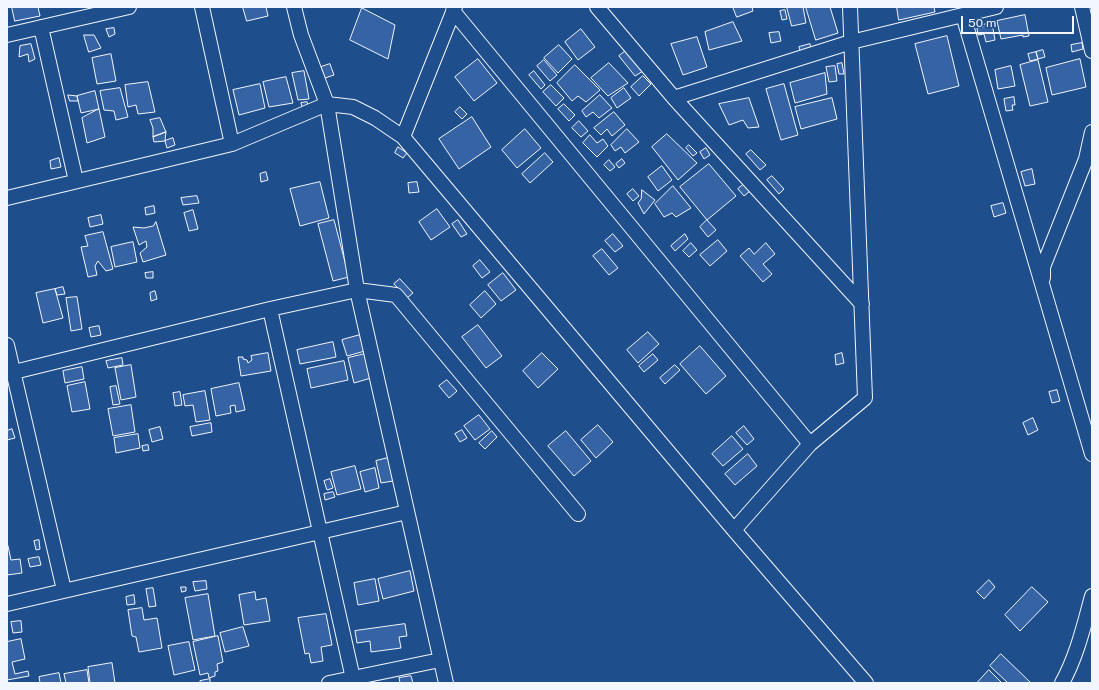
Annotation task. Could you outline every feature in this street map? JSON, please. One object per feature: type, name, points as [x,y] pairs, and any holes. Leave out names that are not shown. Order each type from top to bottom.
[{"type":"street","points":[[7,35],[129,7]]},
{"type":"street","points":[[202,7],[232,144]]},
{"type":"street","points":[[294,7],[301,35],[327,104],[357,290],[446,683]]},
{"type":"street","points":[[597,7],[674,98],[862,304]]},
{"type":"street","points":[[734,530],[810,444],[865,398],[850,7]]},
{"type":"street","points":[[674,98],[851,42],[996,7]]},
{"type":"street","points":[[1082,7],[1092,51]]},
{"type":"street","points":[[403,137],[454,9],[810,444]]},
{"type":"street","points":[[963,15],[1092,454]]},
{"type":"street","points":[[41,27],[76,181]]},
{"type":"street","points":[[7,198],[232,144],[327,104],[353,107],[375,118],[403,137],[734,530],[866,683]]},
{"type":"street","points":[[1044,294],[1042,267],[1086,159],[1092,132]]},
{"type":"street","points":[[14,372],[270,309],[357,290],[396,295],[578,514]]},
{"type":"street","points":[[270,309],[353,681]]},
{"type":"street","points":[[7,345],[64,590]]},
{"type":"street","points":[[7,604],[407,512]]},
{"type":"street","points":[[1062,683],[1068,672],[1078,644],[1092,596]]},
{"type":"street","points":[[330,683],[353,681],[440,660]]},
{"type":"building","points":[[12,7],[38,7],[40,16],[15,21]]},
{"type":"building","points":[[243,7],[266,7],[268,16],[247,21]]},
{"type":"building","points":[[733,7],[752,7],[753,11],[737,17]]},
{"type":"building","points":[[787,7],[803,7],[806,23],[792,26]]},
{"type":"building","points":[[806,7],[830,7],[838,33],[816,40]]},
{"type":"building","points":[[897,7],[934,7],[935,12],[899,20]]},
{"type":"building","points":[[362,8],[395,25],[388,59],[350,40]]},
{"type":"building","points":[[785,10],[787,19],[782,20],[780,11]]},
{"type":"building","points":[[1025,15],[1029,36],[1023,37],[1023,35],[1001,39],[997,21]]},
{"type":"building","points":[[733,22],[742,41],[709,50],[705,32]]},
{"type":"building","points":[[992,23],[995,40],[986,42],[984,34],[978,35],[977,28],[983,27],[982,25]]},
{"type":"building","points":[[114,28],[115,34],[109,37],[106,29]]},
{"type":"building","points":[[581,29],[595,47],[578,60],[565,42]]},
{"type":"building","points":[[779,32],[781,41],[771,43],[769,33]]},
{"type":"building","points":[[84,35],[94,35],[101,48],[89,52]]},
{"type":"building","points":[[947,36],[959,86],[928,94],[915,44]]},
{"type":"building","points":[[697,37],[707,67],[683,75],[671,44]]},
{"type":"building","points":[[1082,43],[1083,49],[1072,52],[1071,45]]},
{"type":"building","points":[[31,44],[35,59],[29,62],[28,54],[19,57],[20,46]]},
{"type":"building","points":[[810,44],[812,53],[801,55],[799,47]]},
{"type":"building","points":[[559,45],[572,59],[558,73],[544,58]]},
{"type":"building","points":[[627,50],[643,71],[635,76],[619,56]]},
{"type":"building","points":[[1043,50],[1045,57],[1038,59],[1036,52]]},
{"type":"building","points":[[1036,52],[1038,59],[1030,61],[1028,54]]},
{"type":"building","points":[[111,54],[116,81],[97,84],[92,58]]},
{"type":"building","points":[[478,59],[497,83],[474,101],[455,77]]},
{"type":"building","points":[[1080,59],[1086,87],[1052,95],[1046,68]]},
{"type":"building","points":[[544,60],[557,75],[550,81],[537,66]]},
{"type":"building","points":[[1038,60],[1048,102],[1030,106],[1020,65]]},
{"type":"building","points":[[609,63],[628,83],[608,96],[591,78]]},
{"type":"building","points":[[842,63],[844,74],[839,74],[837,64]]},
{"type":"building","points":[[330,64],[334,75],[325,78],[321,67]]},
{"type":"building","points":[[575,65],[600,90],[586,102],[578,96],[572,101],[557,83]]},
{"type":"building","points":[[835,66],[837,81],[829,82],[826,67]]},
{"type":"building","points":[[1011,66],[1015,86],[998,89],[995,70]]},
{"type":"building","points":[[304,71],[309,99],[298,100],[292,73]]},
{"type":"building","points":[[534,71],[545,85],[541,89],[529,75]]},
{"type":"building","points":[[825,73],[827,94],[795,103],[790,83]]},
{"type":"building","points":[[643,76],[651,84],[639,96],[631,87]]},
{"type":"building","points":[[286,77],[293,103],[269,107],[263,82]]},
{"type":"building","points":[[148,82],[155,112],[138,114],[136,105],[128,107],[125,85]]},
{"type":"building","points":[[260,84],[265,108],[239,115],[233,90]]},
{"type":"building","points":[[784,84],[798,135],[781,140],[766,89]]},
{"type":"building","points":[[551,85],[564,98],[556,106],[543,92]]},
{"type":"building","points":[[120,88],[128,117],[116,120],[114,111],[104,110],[100,91]]},
{"type":"building","points":[[624,88],[631,98],[617,108],[611,98]]},
{"type":"building","points":[[95,91],[99,109],[81,113],[77,96]]},
{"type":"building","points":[[68,95],[77,96],[78,101],[70,101]]},
{"type":"building","points":[[600,95],[612,108],[599,118],[593,112],[586,117],[582,111]]},
{"type":"building","points":[[1014,97],[1015,105],[1012,105],[1013,110],[1006,111],[1004,99]]},
{"type":"building","points":[[749,98],[759,127],[748,128],[743,120],[729,125],[719,104]]},
{"type":"building","points":[[832,98],[837,119],[801,129],[795,107]]},
{"type":"building","points":[[307,102],[308,106],[302,107],[301,103]]},
{"type":"building","points":[[564,104],[575,115],[569,121],[558,109]]},
{"type":"building","points":[[460,107],[467,114],[462,119],[455,112]]},
{"type":"building","points":[[99,109],[105,137],[87,143],[82,118]]},
{"type":"building","points":[[614,112],[625,125],[612,136],[607,129],[601,135],[594,128]]},
{"type":"building","points":[[472,117],[491,147],[459,169],[439,139]]},
{"type":"building","points":[[160,118],[166,132],[153,137],[153,128],[150,120]]},
{"type":"building","points":[[579,121],[588,131],[581,137],[572,128]]},
{"type":"building","points":[[525,129],[541,148],[517,168],[502,150]]},
{"type":"building","points":[[627,129],[639,142],[625,153],[621,147],[615,151],[611,145]]},
{"type":"building","points":[[166,132],[165,141],[154,142],[153,137]]},
{"type":"building","points":[[667,134],[697,163],[678,180],[652,147]]},
{"type":"building","points":[[590,135],[597,143],[603,139],[608,146],[597,157],[583,143]]},
{"type":"building","points":[[173,138],[175,145],[167,148],[165,141]]},
{"type":"building","points":[[689,145],[697,153],[693,156],[686,148]]},
{"type":"building","points":[[398,147],[407,153],[403,158],[395,153]]},
{"type":"building","points":[[706,148],[710,155],[704,159],[700,152]]},
{"type":"building","points":[[751,150],[766,165],[760,170],[746,154]]},
{"type":"building","points":[[545,153],[553,162],[530,183],[522,174]]},
{"type":"building","points":[[59,158],[61,167],[51,169],[50,161]]},
{"type":"building","points":[[622,159],[625,163],[619,168],[616,164]]},
{"type":"building","points":[[609,160],[615,167],[610,171],[604,165]]},
{"type":"building","points":[[709,164],[736,196],[707,220],[680,187]]},
{"type":"building","points":[[662,166],[672,180],[658,191],[648,177]]},
{"type":"building","points":[[1032,169],[1035,184],[1025,186],[1021,172]]},
{"type":"building","points":[[266,172],[268,180],[261,182],[260,174]]},
{"type":"building","points":[[772,176],[784,189],[779,194],[767,180]]},
{"type":"building","points":[[320,182],[329,218],[300,226],[290,189]]},
{"type":"building","points":[[417,182],[419,192],[409,193],[408,183]]},
{"type":"building","points":[[744,184],[750,191],[744,196],[738,189]]},
{"type":"building","points":[[673,186],[691,208],[676,217],[672,213],[664,217],[655,204]]},
{"type":"building","points":[[633,189],[639,196],[633,201],[627,194]]},
{"type":"building","points":[[642,190],[655,200],[644,214],[638,203],[641,199]]},
{"type":"building","points":[[197,196],[199,203],[183,205],[181,198]]},
{"type":"building","points":[[1003,203],[1006,213],[994,217],[991,206]]},
{"type":"building","points":[[154,206],[155,213],[146,215],[145,208]]},
{"type":"building","points":[[437,209],[450,227],[431,240],[419,222]]},
{"type":"building","points":[[193,210],[198,229],[189,231],[184,213]]},
{"type":"building","points":[[101,215],[103,224],[90,227],[88,218]]},
{"type":"building","points":[[334,220],[349,277],[333,281],[318,224]]},
{"type":"building","points":[[458,220],[467,234],[461,237],[452,224]]},
{"type":"building","points":[[707,220],[716,230],[708,237],[700,227]]},
{"type":"building","points":[[156,222],[166,255],[143,262],[140,253],[147,247],[146,241],[139,245],[133,227],[144,228],[153,226]]},
{"type":"building","points":[[103,232],[113,269],[106,271],[98,261],[95,266],[97,275],[88,277],[81,247],[88,246],[85,236]]},
{"type":"building","points":[[613,234],[623,246],[615,252],[605,241]]},
{"type":"building","points":[[685,234],[688,239],[675,251],[671,246]]},
{"type":"building","points":[[718,240],[727,251],[710,266],[700,255]]},
{"type":"building","points":[[133,242],[137,262],[115,267],[111,247]]},
{"type":"building","points":[[691,243],[697,250],[689,257],[683,251]]},
{"type":"building","points":[[766,243],[775,254],[763,264],[772,274],[763,282],[740,256],[749,248],[754,254]]},
{"type":"building","points":[[602,249],[618,268],[609,275],[593,256]]},
{"type":"building","points":[[480,260],[490,272],[482,278],[473,266]]},
{"type":"building","points":[[153,272],[153,278],[146,278],[145,273]]},
{"type":"building","points":[[503,273],[516,290],[501,301],[488,285]]},
{"type":"building","points":[[400,279],[413,293],[407,298],[394,284]]},
{"type":"building","points":[[63,287],[65,294],[57,295],[55,289]]},
{"type":"building","points":[[55,289],[63,318],[43,323],[36,293]]},
{"type":"building","points":[[155,291],[157,299],[151,301],[150,293]]},
{"type":"building","points":[[485,291],[496,304],[481,318],[470,305]]},
{"type":"building","points":[[77,297],[82,329],[71,331],[66,298]]},
{"type":"building","points":[[478,325],[502,356],[486,368],[462,337]]},
{"type":"building","points":[[99,326],[101,335],[91,337],[89,328]]},
{"type":"building","points":[[648,332],[659,344],[638,363],[627,350]]},
{"type":"building","points":[[360,335],[365,351],[347,356],[342,340]]},
{"type":"building","points":[[333,342],[336,357],[300,364],[297,350]]},
{"type":"building","points":[[700,346],[726,376],[706,394],[680,364]]},
{"type":"building","points":[[268,353],[271,371],[241,376],[238,357],[243,357],[243,359],[247,360],[248,363],[252,360],[251,356]]},
{"type":"building","points":[[542,353],[558,369],[538,388],[523,371]]},
{"type":"building","points":[[842,353],[844,363],[836,365],[835,355]]},
{"type":"building","points":[[365,354],[371,378],[354,383],[348,358]]},
{"type":"building","points":[[653,354],[658,360],[644,372],[639,366]]},
{"type":"building","points":[[122,358],[123,365],[108,368],[106,361]]},
{"type":"building","points":[[344,361],[348,380],[311,388],[307,369]]},
{"type":"building","points":[[131,365],[136,397],[121,400],[115,368]]},
{"type":"building","points":[[675,365],[680,370],[665,384],[660,378]]},
{"type":"building","points":[[82,367],[84,379],[65,383],[63,371]]},
{"type":"building","points":[[447,380],[457,391],[449,398],[439,386]]},
{"type":"building","points":[[85,382],[90,409],[72,412],[67,386]]},
{"type":"building","points":[[239,383],[245,410],[236,412],[235,405],[230,406],[231,413],[216,416],[211,389]]},
{"type":"building","points":[[116,386],[120,404],[113,405],[110,387]]},
{"type":"building","points":[[1057,390],[1060,401],[1052,403],[1049,392]]},
{"type":"building","points":[[205,391],[210,420],[196,422],[193,405],[185,406],[183,395]]},
{"type":"building","points":[[180,392],[182,405],[175,406],[173,393]]},
{"type":"building","points":[[131,405],[135,432],[113,436],[108,409]]},
{"type":"building","points":[[479,415],[490,429],[475,440],[464,426]]},
{"type":"building","points":[[1033,418],[1038,430],[1028,435],[1023,423]]},
{"type":"building","points":[[211,423],[212,432],[192,436],[190,427]]},
{"type":"building","points":[[598,425],[613,442],[596,458],[581,440]]},
{"type":"building","points":[[744,426],[754,439],[747,445],[736,433]]},
{"type":"building","points":[[160,427],[163,439],[152,442],[149,430]]},
{"type":"building","points":[[12,429],[15,438],[7,440],[7,431]]},
{"type":"building","points":[[462,430],[467,438],[460,442],[455,434]]},
{"type":"building","points":[[492,431],[497,437],[485,449],[479,443]]},
{"type":"building","points":[[566,431],[591,461],[574,476],[548,446]]},
{"type":"building","points":[[138,434],[140,448],[116,453],[114,438]]},
{"type":"building","points":[[732,436],[743,449],[723,466],[712,454]]},
{"type":"building","points":[[148,445],[149,450],[143,451],[142,446]]},
{"type":"building","points":[[748,454],[757,466],[735,485],[725,474]]},
{"type":"building","points":[[388,458],[393,481],[381,483],[376,461]]},
{"type":"building","points":[[355,466],[361,489],[337,495],[331,472]]},
{"type":"building","points":[[375,468],[379,488],[365,492],[360,472]]},
{"type":"building","points":[[330,479],[333,488],[327,490],[324,481]]},
{"type":"building","points":[[333,492],[335,497],[325,500],[324,494]]},
{"type":"building","points":[[39,540],[40,549],[36,550],[34,541]]},
{"type":"building","points":[[8,546],[11,560],[20,559],[22,573],[7,575]]},
{"type":"building","points":[[39,557],[41,565],[30,567],[28,559]]},
{"type":"building","points":[[410,571],[414,591],[383,599],[378,579]]},
{"type":"building","points":[[375,579],[379,601],[358,605],[354,583]]},
{"type":"building","points":[[989,580],[995,587],[984,599],[977,592]]},
{"type":"building","points":[[206,581],[207,589],[195,591],[193,582]]},
{"type":"building","points":[[181,587],[186,587],[186,591],[182,592]]},
{"type":"building","points":[[1032,587],[1048,602],[1020,631],[1005,615]]},
{"type":"building","points":[[153,588],[156,606],[149,607],[146,589]]},
{"type":"building","points":[[255,592],[256,600],[266,598],[270,621],[244,625],[239,595]]},
{"type":"building","points":[[208,594],[215,636],[193,640],[185,598]]},
{"type":"building","points":[[134,595],[135,604],[127,605],[126,597]]},
{"type":"building","points":[[142,608],[144,620],[157,618],[162,648],[139,652],[136,637],[132,636],[128,610]]},
{"type":"building","points":[[326,614],[332,645],[321,647],[323,661],[311,663],[309,653],[305,654],[298,618]]},
{"type":"building","points":[[21,621],[22,632],[13,633],[11,622]]},
{"type":"building","points":[[405,624],[407,636],[399,637],[401,648],[371,652],[370,641],[357,643],[355,631]]},
{"type":"building","points":[[243,627],[249,646],[225,652],[220,633]]},
{"type":"building","points":[[218,636],[223,662],[217,664],[218,671],[215,672],[215,676],[209,678],[208,673],[200,675],[193,642]]},
{"type":"building","points":[[21,639],[25,659],[12,662],[15,674],[28,671],[29,676],[7,680],[7,642]]},
{"type":"building","points":[[189,642],[195,670],[174,675],[168,646]]},
{"type":"building","points":[[1001,654],[1031,683],[1008,683],[990,666]]},
{"type":"building","points":[[112,663],[115,683],[90,683],[88,667]]},
{"type":"building","points":[[87,670],[89,683],[66,683],[64,674]]},
{"type":"building","points":[[989,670],[1002,683],[977,683]]},
{"type":"building","points":[[59,673],[61,683],[40,683],[39,677]]},
{"type":"building","points":[[411,676],[413,683],[400,683],[399,678]]},
{"type":"building","points":[[210,679],[210,683],[200,683],[200,681]]}]
